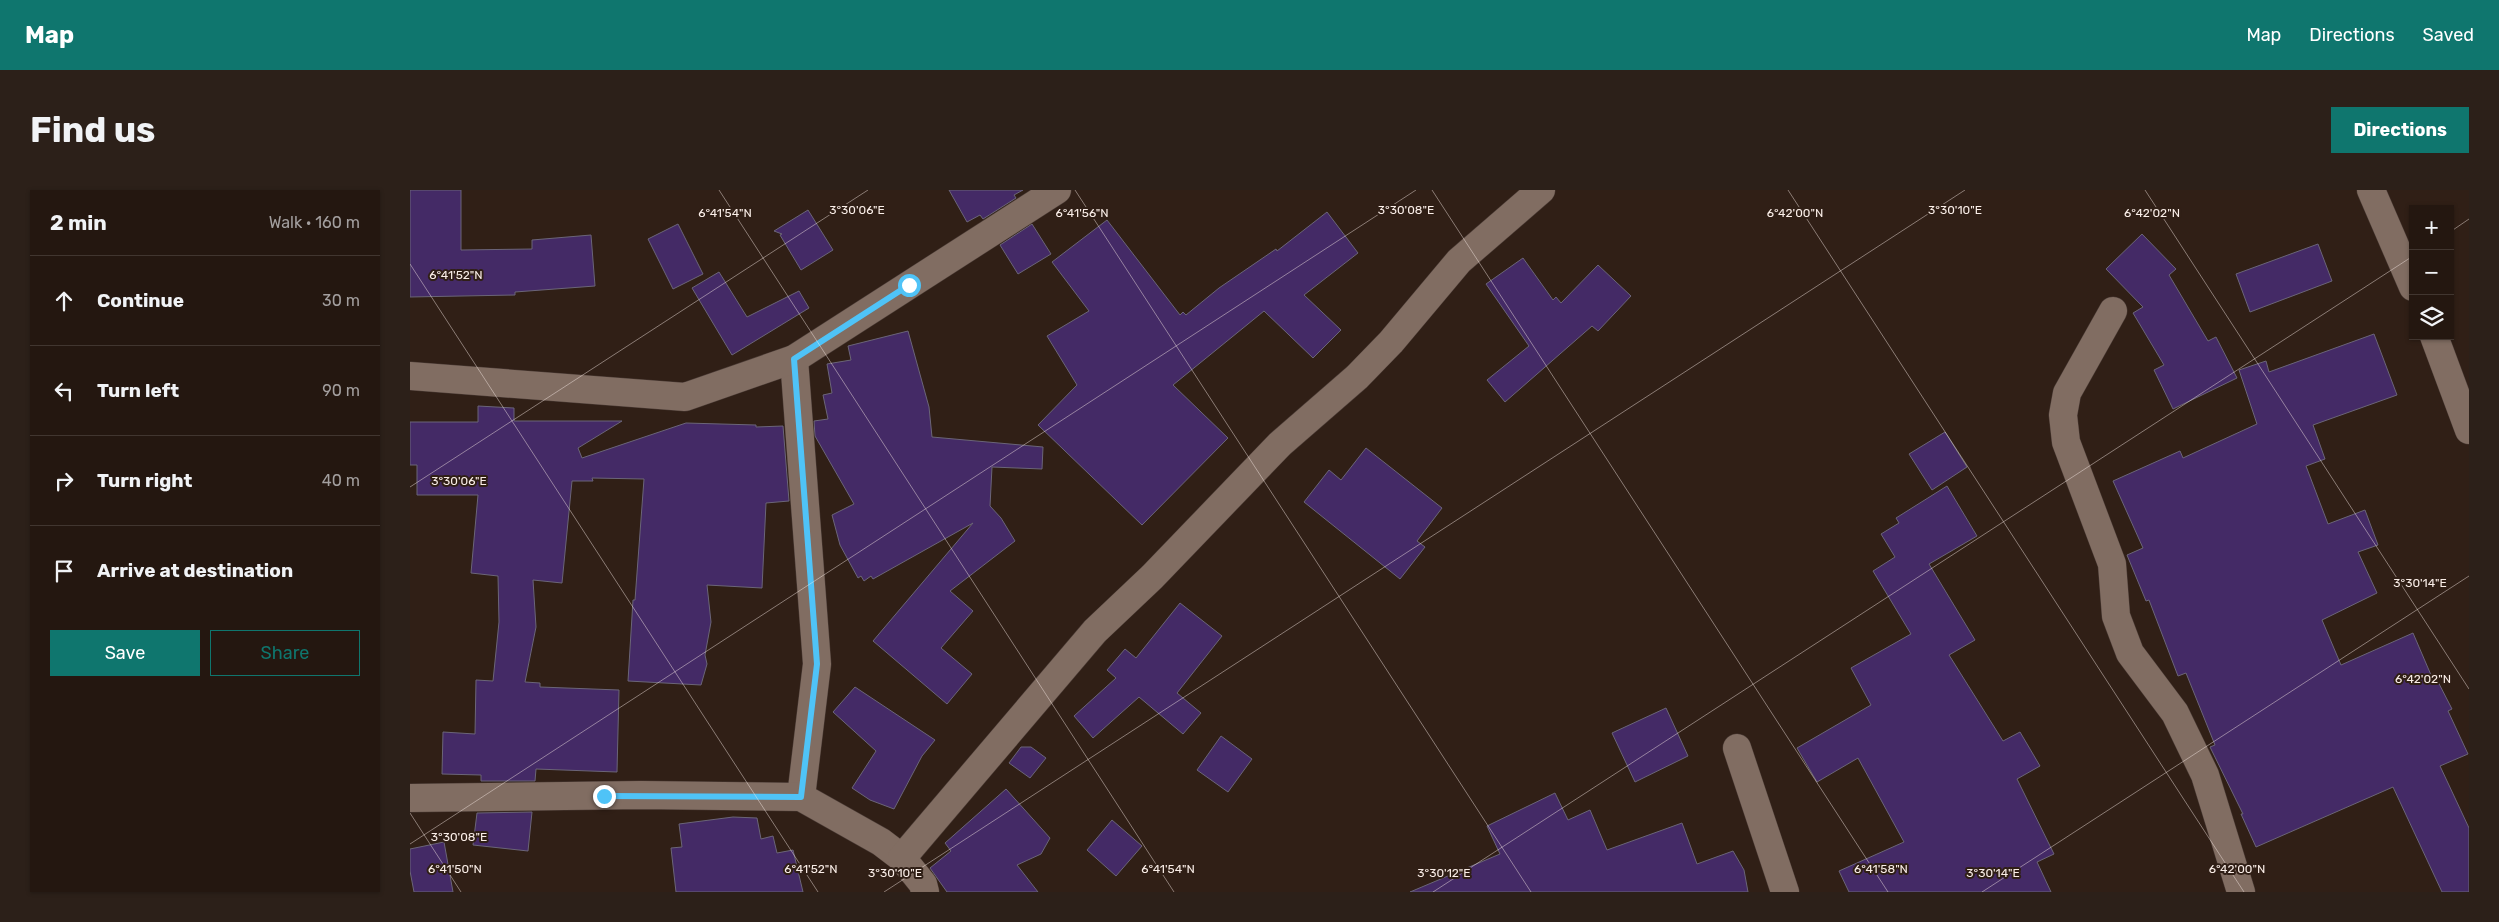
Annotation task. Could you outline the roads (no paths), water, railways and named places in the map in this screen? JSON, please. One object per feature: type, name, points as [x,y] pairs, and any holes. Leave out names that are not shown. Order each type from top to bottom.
[{"type":"street","points":[[410,376],[685,397],[794,359],[1057,190]]},
{"type":"street","points":[[902,858],[1096,631],[1152,577],[1280,444],[1357,378],[1391,342],[1459,261],[1541,190]]},
{"type":"street","points":[[2371,190],[2409,278]]},
{"type":"street","points":[[2113,310],[2067,393],[2063,416],[2066,442],[2112,564],[2116,616],[2130,654],[2175,713],[2205,775],[2242,892]]},
{"type":"street","points":[[2435,340],[2469,430]]},
{"type":"street","points":[[794,359],[817,664],[801,797]]},
{"type":"street","points":[[1737,748],[1785,892]]},
{"type":"street","points":[[410,798],[641,795],[801,797],[881,842],[902,858],[923,884],[925,892]]}]
